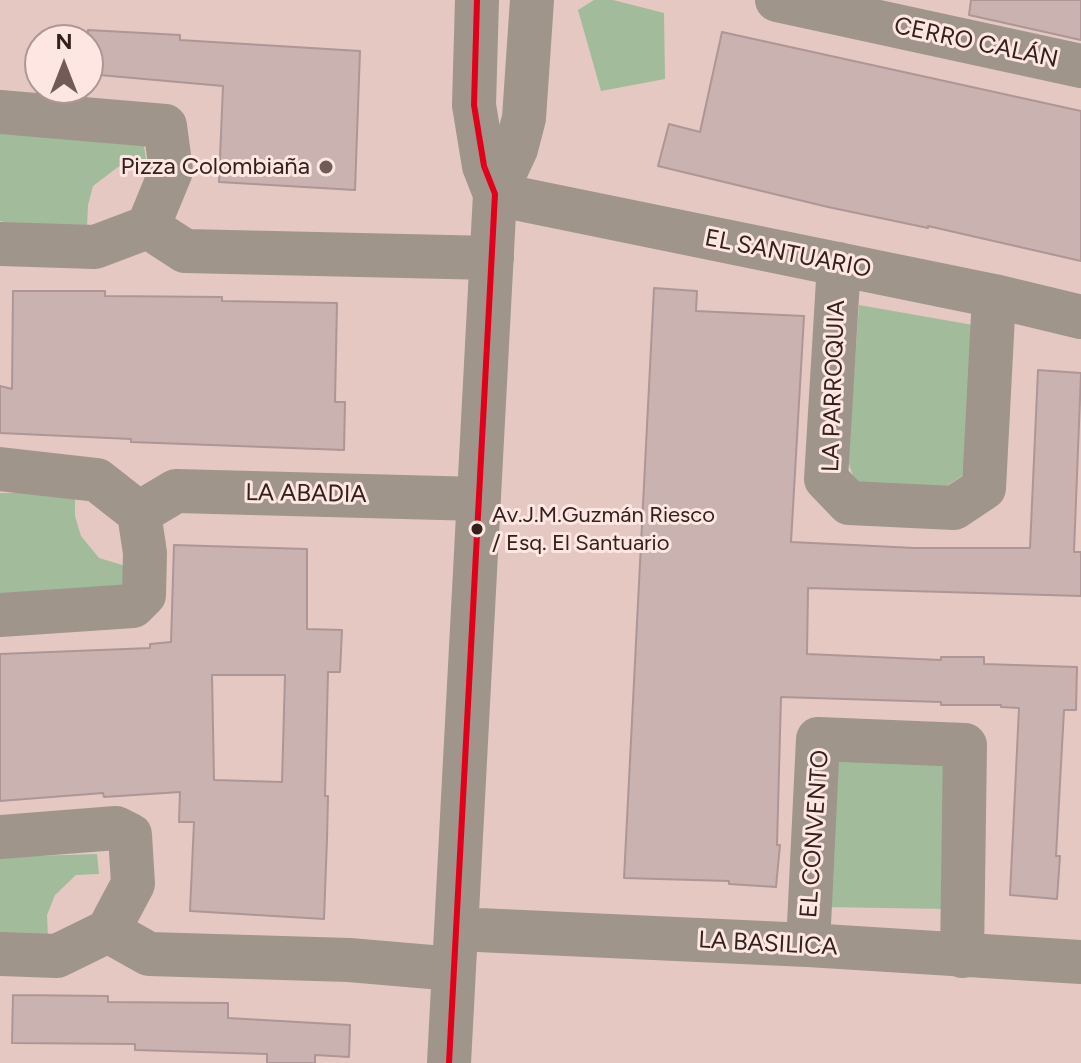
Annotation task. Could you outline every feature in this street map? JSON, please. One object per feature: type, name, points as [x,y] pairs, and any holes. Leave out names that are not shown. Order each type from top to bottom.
[{"type":"street","points":[[477,0],[474,105],[484,166],[495,194]]},
{"type":"street","points":[[449,1063],[495,194],[516,149],[524,118],[532,0]]},
{"type":"street","name":"CERRO CALÁN","points":[[777,0],[870,10],[1081,66]]},
{"type":"street","points":[[0,112],[165,126],[171,171],[148,227],[95,247],[0,244]]},
{"type":"street","name":"EL SANTUARIO","points":[[495,194],[994,296],[1081,317]]},
{"type":"street","points":[[148,227],[185,251],[492,258]]},
{"type":"street","name":"LA PARROQUIA","points":[[839,264],[826,479],[849,503],[954,508],[984,488],[994,296]]},
{"type":"street","points":[[0,469],[97,480],[139,513],[145,553],[144,595],[133,606],[0,615]]},
{"type":"street","name":"LA ABADIA","points":[[139,513],[176,491],[479,499]]},
{"type":"street","name":"EL CONVENTO","points":[[808,945],[818,739],[965,745],[962,956]]},
{"type":"street","points":[[0,837],[116,828],[130,835],[133,884],[108,931],[57,956],[0,954]]},
{"type":"street","name":"LA BASILICA","points":[[108,931],[149,954],[349,960],[455,949],[808,945],[1081,962]]},
{"type":"green space","points":[[594,0],[613,0],[664,13],[665,79],[601,91],[578,10]]},
{"type":"green space","points":[[0,133],[144,146],[146,160],[118,167],[93,186],[87,227],[30,228],[0,221]]},
{"type":"green space","points":[[859,305],[973,325],[966,473],[942,489],[855,482],[848,461]]},
{"type":"green space","points":[[0,493],[75,493],[75,516],[81,536],[99,558],[129,567],[130,586],[0,599]]},
{"type":"green space","points":[[826,756],[951,759],[947,909],[823,907]]},
{"type":"green space","points":[[97,854],[99,874],[76,875],[55,895],[47,915],[48,937],[0,940],[0,857]]},
{"type":"building","points":[[971,0],[1081,0],[1081,40],[969,15]]},
{"type":"building","points":[[104,31],[180,35],[180,40],[360,51],[355,190],[219,182],[223,86],[104,75]]},
{"type":"building","points":[[722,32],[1081,111],[1081,261],[828,207],[658,166],[669,124],[700,132]]},
{"type":"building","points":[[654,288],[697,291],[696,311],[804,316],[791,542],[915,548],[1030,548],[1038,370],[1081,373],[1074,552],[1081,552],[1081,596],[808,588],[807,654],[941,660],[941,657],[984,657],[984,664],[1077,667],[1076,710],[1064,710],[1056,856],[1060,856],[1057,899],[1010,895],[1019,708],[941,705],[941,702],[781,697],[777,845],[780,845],[776,887],[729,884],[729,881],[624,878]]},
{"type":"building","points":[[13,291],[105,291],[105,296],[222,297],[222,301],[337,303],[335,402],[345,402],[344,450],[131,442],[131,439],[0,433],[0,386],[12,389]]},
{"type":"building","points":[[174,545],[307,549],[307,629],[342,630],[340,672],[328,672],[324,919],[190,911],[194,822],[179,822],[180,792],[104,797],[103,793],[0,801],[0,654],[150,648],[150,644],[171,642]],"holes":[[[212,675],[285,675],[282,782],[214,780]]]},
{"type":"building","points":[[13,995],[108,996],[108,1002],[228,1003],[228,1018],[350,1025],[349,1057],[315,1055],[315,1063],[267,1063],[267,1054],[135,1050],[135,1044],[12,1043]]},
{"type":"transit line","points":[[449,1063],[495,194],[484,166],[474,105],[477,0]]},
{"type":"place","name":"Pizza Colombiaña","points":[[326,167]]},
{"type":"place","name":"Av.J.M.Guzmán Riesco / Esq. El Santuario","points":[[477,529]]}]
